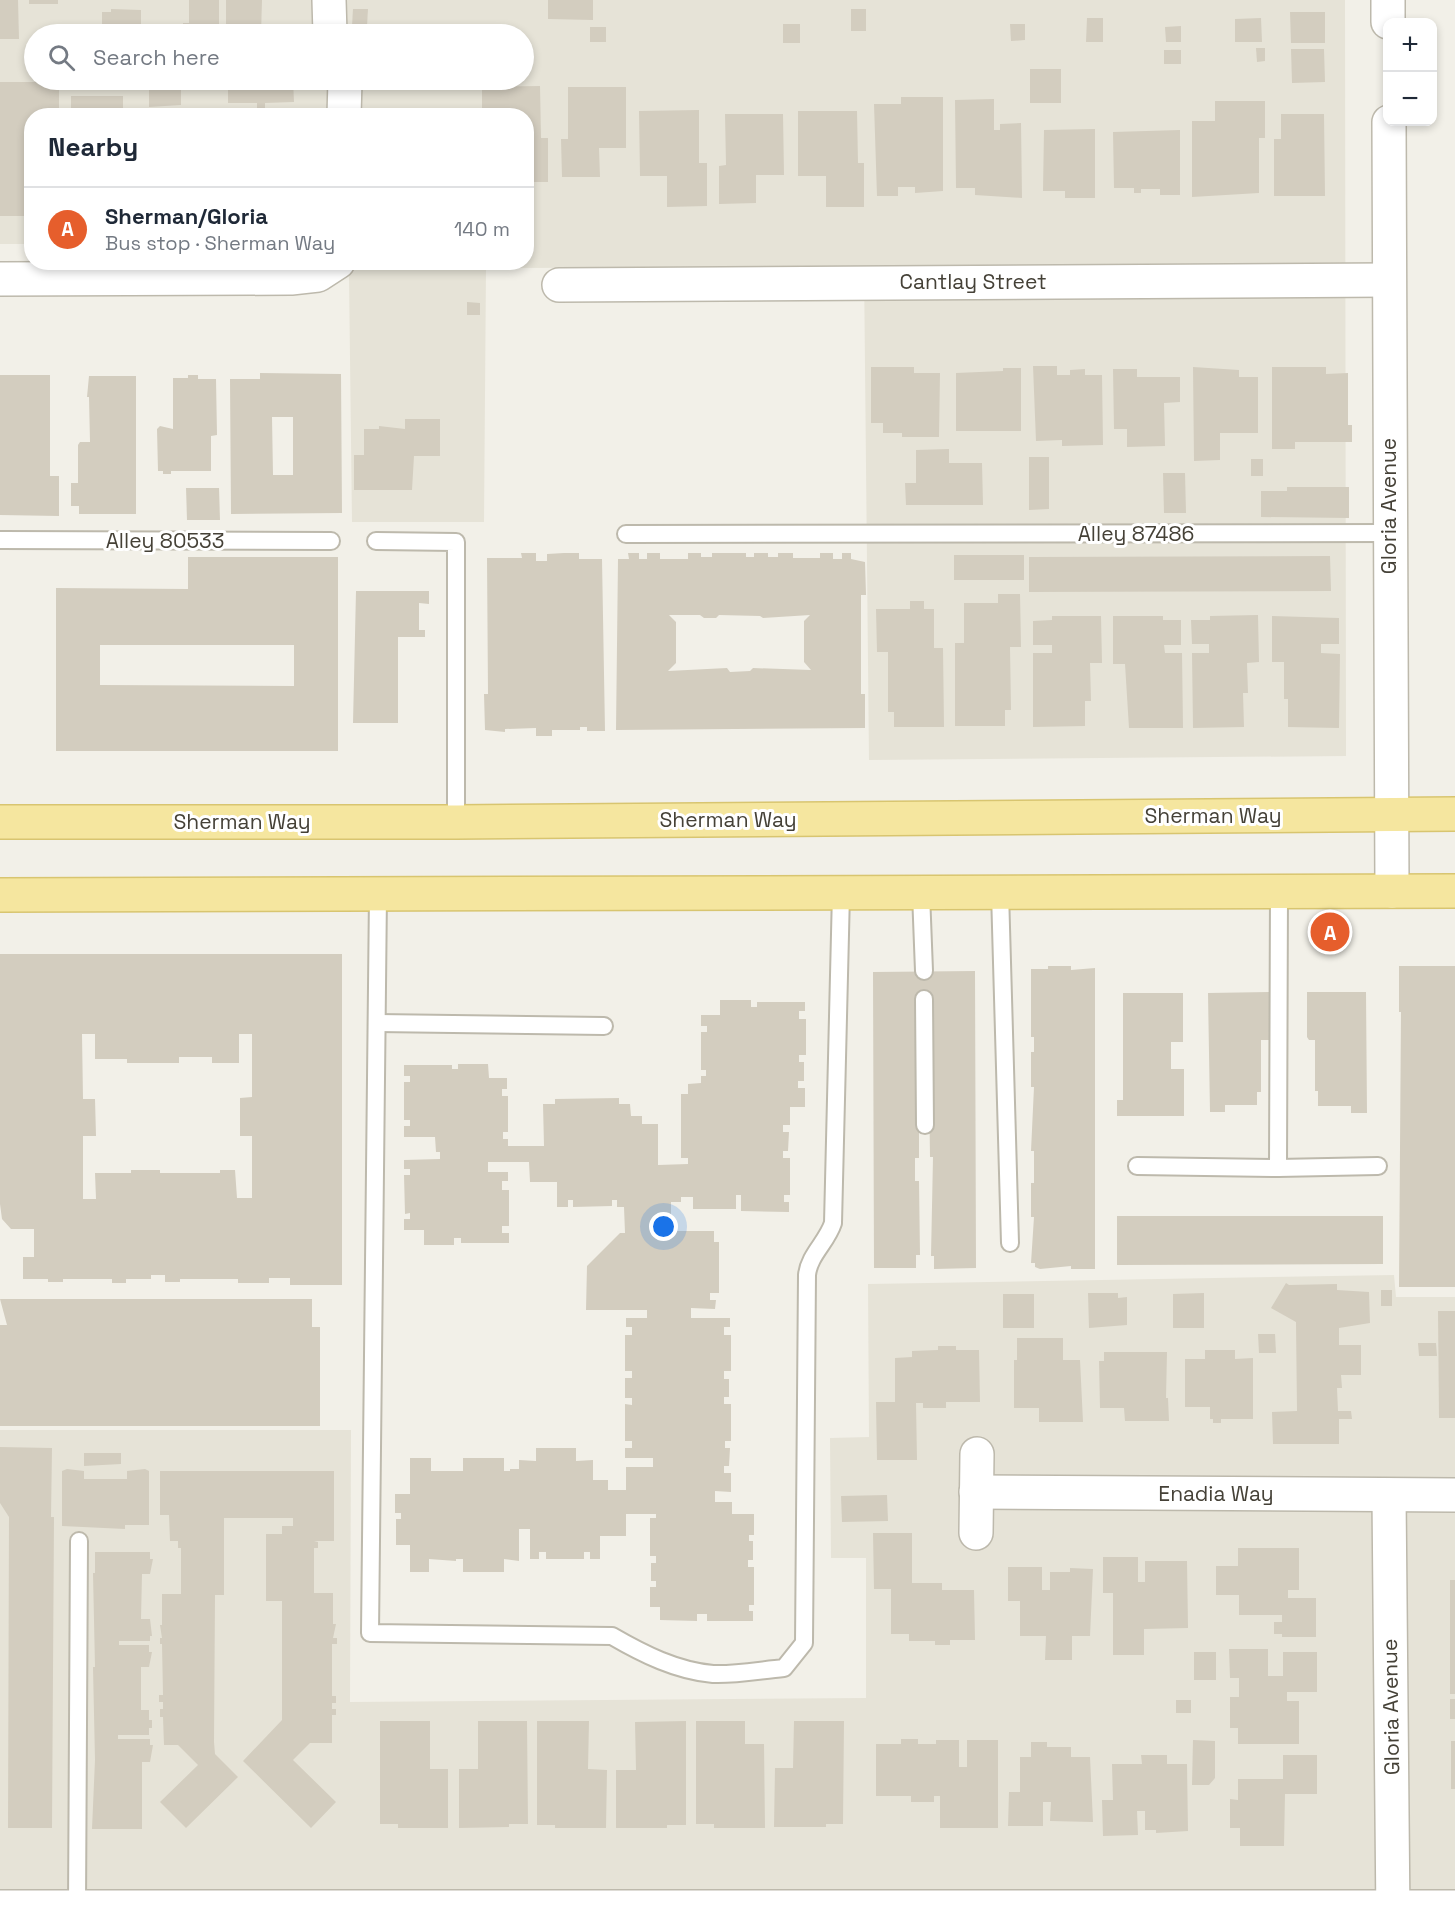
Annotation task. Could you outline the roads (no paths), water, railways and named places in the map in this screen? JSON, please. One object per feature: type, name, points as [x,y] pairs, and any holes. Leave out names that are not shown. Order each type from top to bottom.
[{"type":"main road","name":"Sherman Way","points":[[0,822],[456,822],[1455,814]]},
{"type":"main road","points":[[0,896],[1455,891]]},
{"type":"street","points":[[330,0],[330,24]]},
{"type":"street","points":[[1388,0],[1388,18]]},
{"type":"street","points":[[344,108],[345,90]]},
{"type":"street","name":"Gloria Avenue","points":[[1389,126],[1392,891]]},
{"type":"street","points":[[0,279],[291,278],[318,275],[327,270]]},
{"type":"street","name":"Cantlay Street","points":[[559,285],[1388,280]]},
{"type":"street","points":[[976,1454],[976,1533]]},
{"type":"street","name":"Enadia Way","points":[[976,1492],[1455,1495]]},
{"type":"street","name":"Gloria Avenue","points":[[1389,1495],[1393,1914]]},
{"type":"street","points":[[0,1907],[1393,1914],[1455,1907]]},
{"type":"lane","name":"Alley 87486","points":[[626,534],[1389,533]]},
{"type":"lane","name":"Alley 80533","points":[[0,540],[331,541]]},
{"type":"lane","points":[[376,541],[456,542],[456,822]]},
{"type":"lane","points":[[1000,892],[1010,1243]]},
{"type":"lane","points":[[1278,1168],[1279,892]]},
{"type":"lane","points":[[378,894],[370,1633],[612,1636],[640,1653],[667,1663],[713,1674],[784,1668],[804,1643],[807,1275],[808,1262],[828,1238],[833,1223],[841,893]]},
{"type":"lane","points":[[921,893],[924,972]]},
{"type":"lane","points":[[924,999],[925,1125]]},
{"type":"lane","points":[[377,1023],[604,1026]]},
{"type":"lane","points":[[1137,1166],[1278,1168],[1378,1166]]},
{"type":"lane","points":[[77,1907],[79,1541]]},
{"type":"place","name":"Sherman/Gloria","points":[[1330,932]]}]
